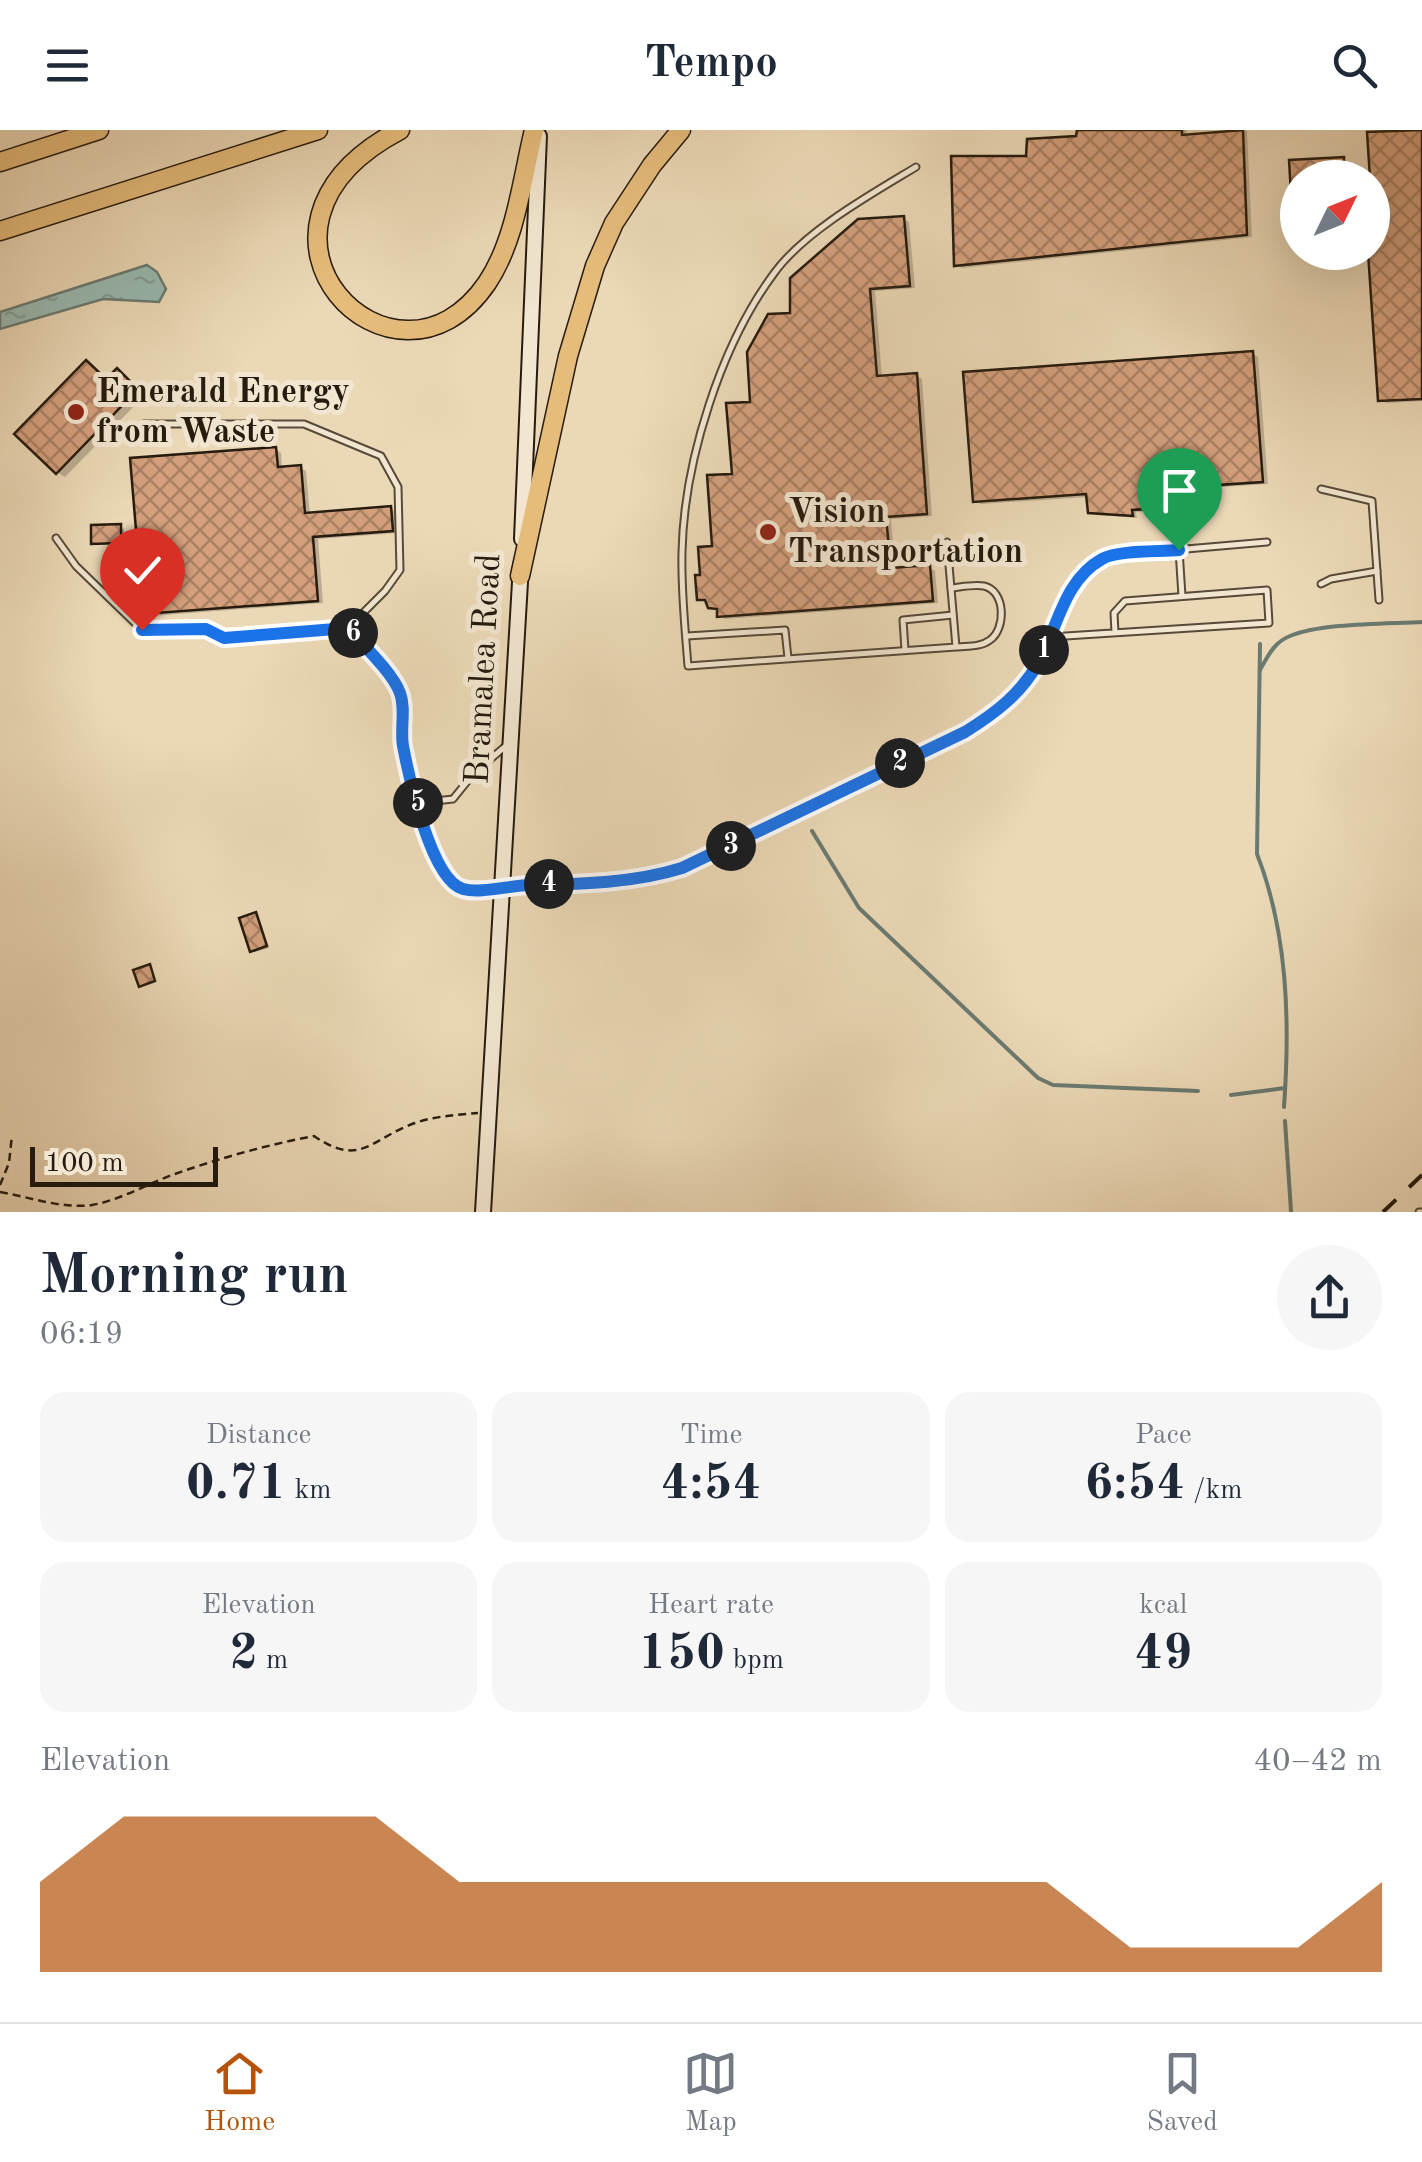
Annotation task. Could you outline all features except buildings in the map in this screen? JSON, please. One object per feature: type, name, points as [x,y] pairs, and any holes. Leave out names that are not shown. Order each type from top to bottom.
[{"type":"highway","points":[[0,162],[99,130]]},
{"type":"highway","points":[[0,231],[318,130]]},
{"type":"highway","points":[[400,130],[367,150],[335,184],[322,210],[317,242],[323,273],[350,309],[378,324],[406,329],[444,321],[470,303],[485,285],[506,238],[537,130]]},
{"type":"highway","points":[[520,576],[568,356],[595,266],[614,223],[652,165],[682,130]]},
{"type":"main road","name":"Bramalea Road","points":[[483,1212],[520,576],[537,130]]},
{"type":"lane","points":[[916,166],[870,194],[807,241],[776,270],[721,369],[688,497],[682,550],[688,666],[956,647],[992,639],[999,629],[1001,614],[1000,600],[994,591],[984,586],[951,588]]},
{"type":"lane","points":[[56,538],[76,566],[142,630],[206,629],[224,638],[348,628],[400,570],[398,487],[381,456],[304,424],[144,424]]},
{"type":"lane","points":[[1321,490],[1372,500],[1379,600]]},
{"type":"lane","points":[[947,542],[956,647]]},
{"type":"lane","points":[[348,628],[400,691],[403,744],[411,777],[438,868],[446,878],[461,889],[480,890],[504,885],[651,878],[716,853],[988,718],[1024,684],[1050,638],[1066,598],[1105,556],[1267,542]]},
{"type":"lane","points":[[1179,550],[1182,596]]},
{"type":"lane","points":[[124,612],[128,563]]},
{"type":"lane","points":[[1321,584],[1331,578],[1377,571]]},
{"type":"lane","points":[[1050,638],[1269,622],[1266,590],[1125,601],[1114,613],[1115,633]]},
{"type":"lane","points":[[905,650],[903,620],[953,616]]},
{"type":"lane","points":[[686,636],[786,630],[788,658]]},
{"type":"lane","points":[[411,777],[427,798],[453,799],[474,773],[509,742]]},
{"type":"path","points":[[0,1192],[62,1205],[92,1205],[281,1142],[314,1136],[337,1151],[358,1150],[439,1116],[489,1112]]},
{"type":"path","points":[[0,1184],[10,1164],[12,1136]]},
{"type":"water","points":[[147,265],[157,272],[166,289],[159,302],[103,299],[0,329],[0,312]]},
{"type":"waterway","points":[[1260,670],[1280,642],[1303,632],[1422,622]]},
{"type":"waterway","points":[[1260,644],[1257,854],[1281,947],[1287,1043],[1284,1107]]},
{"type":"waterway","points":[[812,831],[859,908],[1038,1078],[1053,1085],[1198,1091]]},
{"type":"waterway","points":[[1231,1095],[1285,1088]]},
{"type":"waterway","points":[[1285,1121],[1291,1211]]},
{"type":"railway","points":[[1383,1212],[1422,1175]]},
{"type":"place","name":"Emerald Energy from Waste","points":[[76,412]]},
{"type":"place","name":"Vision Transportation","points":[[768,532]]},
{"type":"route","points":[[142,630],[206,629],[224,638],[348,628],[400,691],[403,744],[423,821],[438,868],[461,889],[651,878],[716,853],[988,718],[1024,684],[1038,664],[1066,598],[1088,570],[1105,556],[1179,550]]}]
